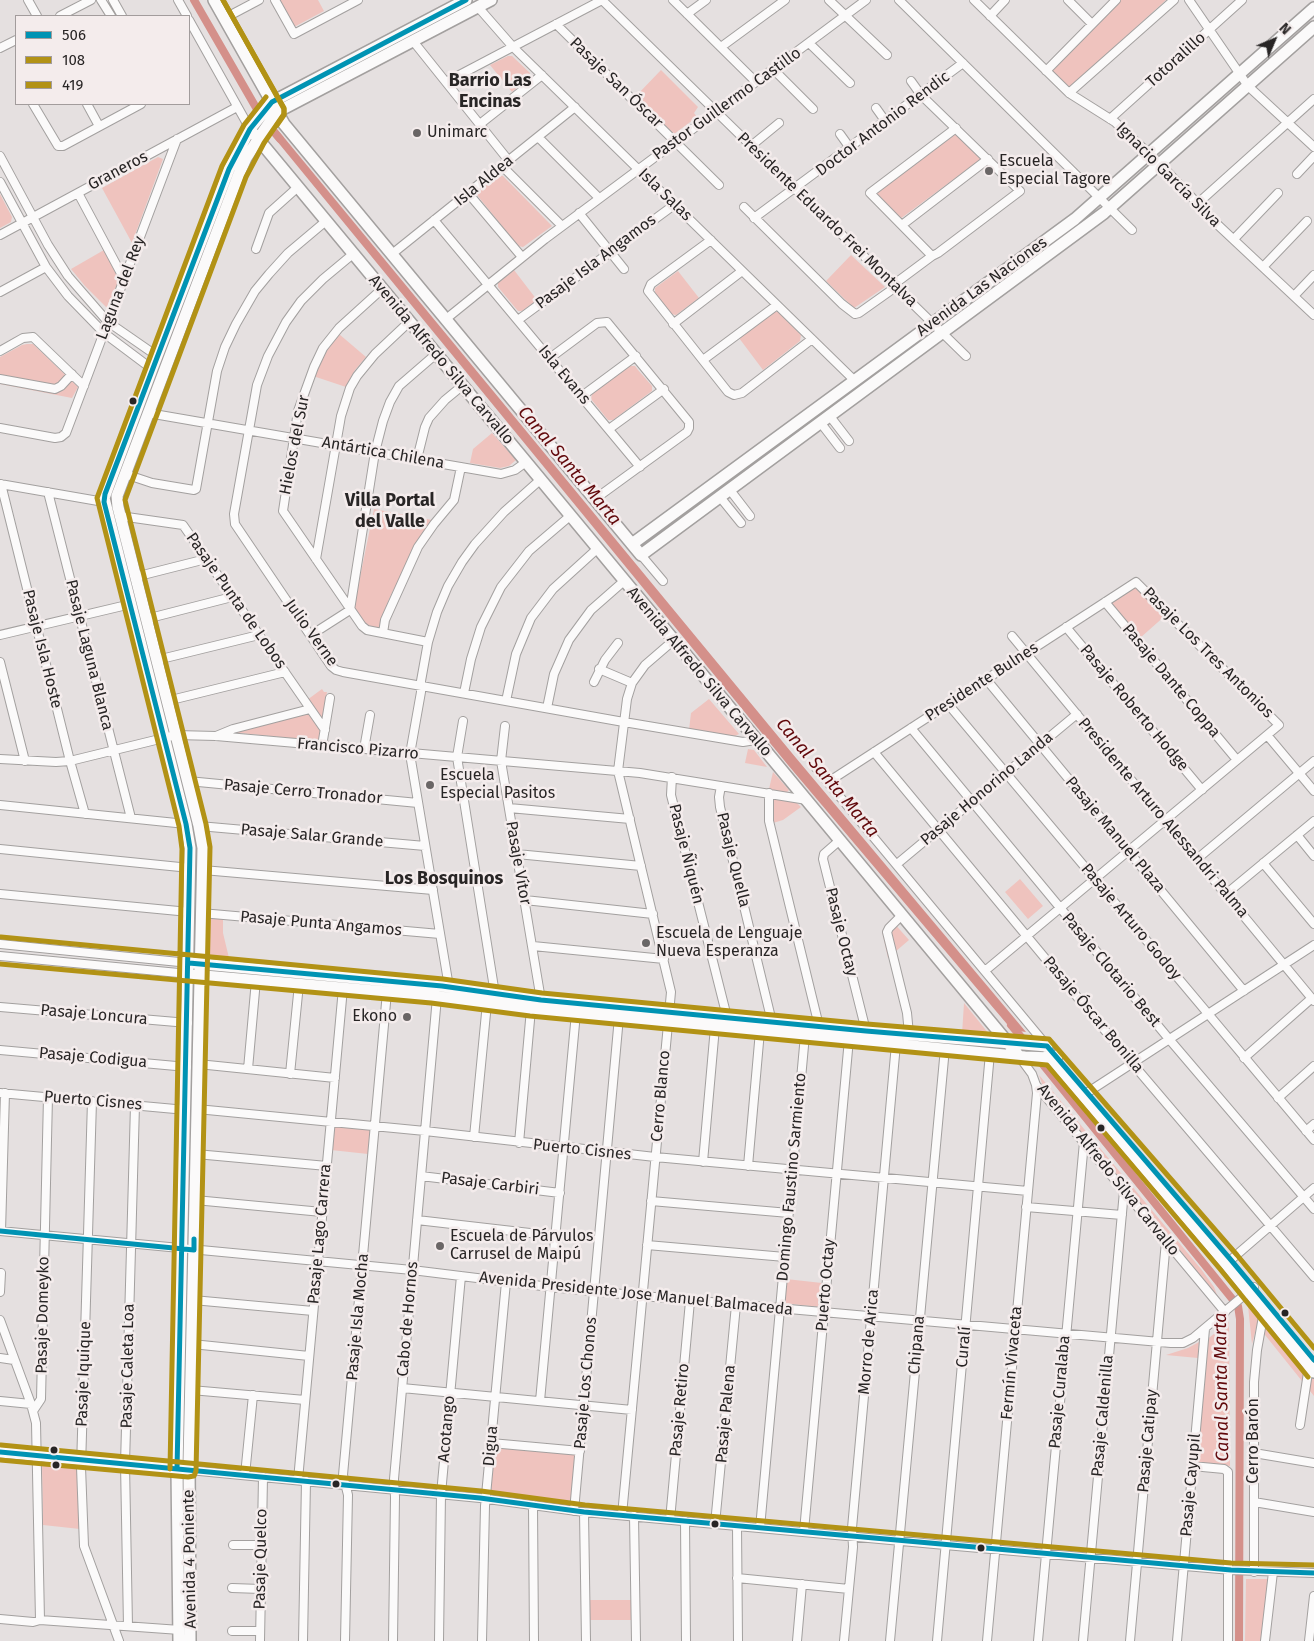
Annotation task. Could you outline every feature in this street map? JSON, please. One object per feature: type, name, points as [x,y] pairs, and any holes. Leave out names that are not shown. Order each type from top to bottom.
[{"type":"street","points":[[28,0],[36,15]]},
{"type":"street","points":[[62,15],[91,0]]},
{"type":"street","points":[[101,0],[110,15]]},
{"type":"street","points":[[114,0],[122,15]]},
{"type":"street","points":[[178,0],[186,15]]},
{"type":"street","name":"Avenida Alfredo Silva Carvallo","points":[[214,0],[272,110],[663,581]]},
{"type":"street","points":[[225,18],[259,0]]},
{"type":"street","points":[[275,0],[294,34],[358,0]]},
{"type":"street","name":"Avenida 4 Poniente","points":[[180,1636],[195,969],[189,912],[190,839],[104,502],[107,487],[156,356],[229,169],[252,125],[272,110],[466,0]]},
{"type":"street","name":"Avenida 4 Poniente","points":[[192,1066],[188,1024],[202,913],[203,848],[200,826],[135,577],[117,499],[239,174],[272,110],[413,41],[490,0]]},
{"type":"street","points":[[446,82],[602,0]]},
{"type":"street","name":"Presidente Eduardo Frei Montalva","points":[[602,0],[966,356]]},
{"type":"street","points":[[673,0],[756,82]]},
{"type":"street","points":[[687,14],[706,0]]},
{"type":"street","points":[[721,47],[785,0]]},
{"type":"street","points":[[828,0],[887,55]]},
{"type":"street","name":"Pastor Guillermo Castillo","points":[[446,319],[579,213],[866,0]]},
{"type":"street","points":[[899,0],[1132,230]]},
{"type":"street","name":"Ignacio García Silva","points":[[974,0],[1068,93],[1110,119],[1160,164],[1197,204],[1314,315]]},
{"type":"street","points":[[990,16],[1005,0]]},
{"type":"street","points":[[1068,0],[1092,24]]},
{"type":"street","points":[[1046,71],[1116,0]]},
{"type":"street","points":[[1068,93],[1174,0]]},
{"type":"street","points":[[1189,0],[1248,86],[1314,148]]},
{"type":"street","name":"Totoralillo","points":[[1110,119],[1242,0]]},
{"type":"street","name":"Isla Salas","points":[[478,7],[513,47],[854,381]]},
{"type":"street","name":"Avenida Las Naciones","points":[[632,544],[1075,219],[1100,199],[1148,154],[1314,8]]},
{"type":"street","name":"Avenida Alfredo Silva Carvallo","points":[[190,22],[237,107],[298,187],[755,740],[1022,1056],[1036,1085],[1166,1241],[1227,1310]]},
{"type":"street","name":"Pasaje San Óscar","points":[[556,24],[719,184]]},
{"type":"street","name":"Avenida Las Naciones","points":[[641,555],[1110,208],[1314,27]]},
{"type":"street","points":[[0,48],[15,40]]},
{"type":"street","points":[[413,41],[480,124],[505,163],[562,226]]},
{"type":"street","points":[[809,42],[850,83]]},
{"type":"street","name":"Doctor Antonio Rendic","points":[[754,218],[964,63]]},
{"type":"street","points":[[773,70],[813,109]]},
{"type":"street","points":[[480,124],[542,75]]},
{"type":"street","points":[[744,207],[851,312],[855,314],[860,313],[890,291],[893,285],[1020,191],[921,95],[911,81]]},
{"type":"street","points":[[1197,204],[1314,99]]},
{"type":"street","points":[[34,105],[58,146],[63,146],[138,105]]},
{"type":"street","points":[[88,105],[99,126]]},
{"type":"street","name":"Graneros","points":[[0,235],[237,107]]},
{"type":"street","name":"Isla Aldea","points":[[392,254],[575,107]]},
{"type":"street","points":[[876,108],[886,122]]},
{"type":"street","points":[[751,146],[779,123]]},
{"type":"street","points":[[932,256],[870,193],[956,128]]},
{"type":"street","points":[[840,134],[850,148]]},
{"type":"street","points":[[538,138],[599,198]]},
{"type":"street","name":"Laguna del Rey","points":[[0,428],[55,438],[63,435],[67,430],[177,139]]},
{"type":"street","points":[[155,151],[163,153],[169,160]]},
{"type":"street","points":[[0,156],[61,267],[108,322],[156,356]]},
{"type":"street","points":[[1297,174],[1314,156]]},
{"type":"street","points":[[902,225],[988,159]]},
{"type":"street","points":[[0,182],[46,267],[68,296],[104,333],[152,369]]},
{"type":"street","points":[[256,249],[269,213],[298,187]]},
{"type":"street","points":[[78,193],[124,279]]},
{"type":"street","points":[[468,193],[522,257]]},
{"type":"street","points":[[1234,239],[1278,193]]},
{"type":"street","name":"Pasaje Isla Angamos","points":[[518,320],[674,204]]},
{"type":"street","points":[[579,213],[624,269]]},
{"type":"street","name":"Isla Evans","points":[[434,220],[640,467]]},
{"type":"street","points":[[125,474],[152,483],[196,489],[219,365],[225,347],[255,291],[278,264],[326,221]]},
{"type":"street","points":[[1263,267],[1307,221]]},
{"type":"street","points":[[711,240],[649,287],[650,295],[728,392],[734,395],[739,394],[812,339]]},
{"type":"street","name":"Julio Verne","points":[[353,254],[307,294],[282,328],[260,375],[234,521],[332,666],[336,670],[624,722],[743,742],[755,740]]},
{"type":"street","points":[[0,292],[46,267]]},
{"type":"street","points":[[673,324],[742,271]]},
{"type":"street","points":[[1294,296],[1314,275]]},
{"type":"street","name":"Hielos del Sur","points":[[382,289],[346,321],[328,342],[311,373],[298,411],[283,512],[362,626],[367,630],[428,642]]},
{"type":"street","points":[[703,360],[777,305]]},
{"type":"street","points":[[316,559],[346,400],[357,376],[375,354],[409,322]]},
{"type":"street","points":[[550,358],[602,322],[607,322],[688,419],[689,428],[686,432],[595,499]]},
{"type":"street","points":[[0,351],[23,338],[33,337],[84,386]]},
{"type":"street","points":[[311,635],[350,610],[375,452],[383,421],[394,394],[406,380],[436,354]]},
{"type":"street","points":[[582,396],[636,356]]},
{"type":"street","points":[[0,379],[55,389],[61,386],[72,374],[89,373]]},
{"type":"street","points":[[417,459],[429,418],[445,400],[462,386]]},
{"type":"street","points":[[609,429],[664,389]]},
{"type":"street","name":"Antártica Chilena","points":[[148,413],[501,474],[515,470],[526,462]]},
{"type":"street","points":[[825,419],[848,441]]},
{"type":"street","points":[[825,419],[840,448]]},
{"type":"street","points":[[383,633],[385,620],[418,547],[454,500],[461,467]]},
{"type":"street","points":[[449,987],[410,754],[428,642],[437,612],[448,586],[475,544],[508,508],[540,480]]},
{"type":"street","points":[[1,484],[104,502]]},
{"type":"street","name":"Pasaje Isla Hoste","points":[[1,484],[85,814]]},
{"type":"street","name":"Pasaje Laguna Blanca","points":[[48,492],[131,818]]},
{"type":"street","points":[[725,493],[750,516]]},
{"type":"street","points":[[725,493],[741,523]]},
{"type":"street","name":"Pasaje Punta de Lobos","points":[[120,516],[183,525],[324,730]]},
{"type":"street","points":[[464,693],[478,634],[486,613],[500,587],[529,551],[570,516]]},
{"type":"street","points":[[506,701],[516,654],[531,618],[553,589],[597,549]]},
{"type":"street","points":[[135,577],[206,559]]},
{"type":"street","points":[[547,708],[554,674],[569,640],[591,610],[624,581]]},
{"type":"street","name":"Presidente Bulnes","points":[[828,782],[1136,582]]},
{"type":"street","name":"Pasaje Los Tres Antonios","points":[[1136,582],[1279,725],[1267,735],[1314,791]]},
{"type":"street","points":[[146,619],[232,597]]},
{"type":"street","name":"Pasaje Dante Coppa","points":[[1105,602],[1237,760]]},
{"type":"street","points":[[0,635],[131,604]]},
{"type":"street","name":"Pasaje Roberto Hodge","points":[[1066,627],[1202,790]]},
{"type":"street","points":[[157,660],[259,635]]},
{"type":"street","name":"Presidente Arturo Alessandri Palma","points":[[1012,636],[1313,1000]]},
{"type":"street","name":"Cerro Blanco","points":[[622,1515],[671,989],[618,771],[627,700],[632,683],[645,665],[674,640]]},
{"type":"street","points":[[594,682],[599,669],[618,643]]},
{"type":"street","points":[[0,662],[25,761]]},
{"type":"street","points":[[599,669],[632,683]]},
{"type":"street","points":[[167,701],[284,672]]},
{"type":"street","name":"Pasaje Manuel Plaza","points":[[986,680],[1244,991]]},
{"type":"street","points":[[322,746],[330,698]]},
{"type":"street","name":"Pasaje Arturo Godoy","points":[[948,704],[1314,1140]]},
{"type":"street","points":[[216,736],[233,729],[310,709]]},
{"type":"street","name":"Pasaje Honorino Landa","points":[[897,864],[1077,714]]},
{"type":"street","points":[[364,750],[370,715]]},
{"type":"street","points":[[463,721],[457,757],[495,994]]},
{"type":"street","name":"Pasaje Vítor","points":[[505,726],[501,761],[541,1000]]},
{"type":"street","name":"Pasaje Clotario Best","points":[[911,728],[1169,1039],[1314,1209]]},
{"type":"street","name":"Francisco Pizarro","points":[[0,759],[49,763],[70,761],[164,737],[176,735],[216,736],[618,771],[672,777],[807,800]]},
{"type":"street","points":[[986,970],[1267,735]]},
{"type":"street","name":"Pasaje Óscar Bonilla","points":[[874,752],[1132,1063],[1314,1277]]},
{"type":"street","points":[[1197,859],[1314,761]]},
{"type":"street","name":"Avenida Alfredo Silva Carvallo","points":[[816,768],[986,970],[1051,1058],[1229,1262],[1264,1311],[1312,1366]]},
{"type":"street","name":"Pasaje Ñiquén","points":[[672,777],[672,795],[727,1017]]},
{"type":"street","name":"Pasaje Cerro Tronador","points":[[188,781],[418,803]]},
{"type":"street","name":"Pasaje Quella","points":[[722,786],[719,797],[720,807],[772,1022]]},
{"type":"street","points":[[769,794],[767,809],[769,821],[820,1026]]},
{"type":"street","points":[[0,805],[186,824]]},
{"type":"street","points":[[509,808],[630,819]]},
{"type":"street","points":[[1226,894],[1314,821]]},
{"type":"street","name":"Pasaje Salar Grande","points":[[200,826],[425,846]]},
{"type":"street","points":[[1297,835],[1314,856]]},
{"type":"street","name":"Pasaje Octay","points":[[840,840],[824,854],[822,859],[866,1031]]},
{"type":"street","points":[[0,849],[190,868]]},
{"type":"street","points":[[517,854],[641,866]]},
{"type":"street","points":[[1263,863],[1314,924]]},
{"type":"street","points":[[203,870],[433,890]]},
{"type":"street","points":[[0,894],[189,912]]},
{"type":"street","points":[[525,900],[653,914]]},
{"type":"street","name":"Pasaje Punta Angamos","points":[[202,913],[440,934]]},
{"type":"street","points":[[902,915],[887,932],[907,1013],[909,1034]]},
{"type":"street","points":[[0,944],[195,969],[256,980],[438,997],[532,1009],[619,1017],[727,1017],[1042,1046]]},
{"type":"street","points":[[1084,1094],[1314,945]]},
{"type":"street","points":[[532,946],[664,959]]},
{"type":"street","points":[[0,956],[449,987],[669,1017],[715,1026],[1051,1058]]},
{"type":"street","points":[[248,1069],[256,980]]},
{"type":"street","points":[[290,1074],[298,984]]},
{"type":"street","name":"Pasaje Lago Carrera","points":[[303,1641],[302,1481],[305,1400],[343,988]]},
{"type":"street","name":"Pasaje Isla Mocha","points":[[345,1641],[348,1495],[343,1475],[387,992]]},
{"type":"street","name":"Cabo de Hornos","points":[[392,1641],[394,1479],[438,997]]},
{"type":"street","points":[[1244,1058],[1313,1000]]},
{"type":"street","points":[[474,1137],[486,1003]]},
{"type":"street","name":"Pasaje Loncura","points":[[0,1007],[188,1024]]},
{"type":"street","points":[[519,1143],[532,1009]]},
{"type":"street","points":[[540,1401],[576,1013]]},
{"type":"street","name":"Pasaje Los Chonos","points":[[574,1510],[619,1017]]},
{"type":"street","points":[[703,1162],[715,1026]]},
{"type":"street","points":[[748,1166],[760,1031]]},
{"type":"street","name":"Domingo Faustino Sarmiento","points":[[760,1528],[805,1035]]},
{"type":"street","name":"Puerto Octay","points":[[804,1532],[849,1039]]},
{"type":"street","name":"Morro de Arica","points":[[844,1641],[852,1547],[851,1536],[896,1044]]},
{"type":"street","name":"Chipana","points":[[890,1641],[944,1048]]},
{"type":"street","name":"Pasaje Codigua","points":[[0,1050],[248,1069],[335,1078]]},
{"type":"street","name":"Curalí","points":[[937,1641],[990,1053]]},
{"type":"street","points":[[1278,1098],[1314,1066]]},
{"type":"street","name":"Fermín Vivaceta","points":[[987,1641],[1036,1085]]},
{"type":"street","points":[[1,1231],[2,1093]]},
{"type":"street","name":"Puerto Cisnes","points":[[2,1093],[375,1126],[703,1162],[1028,1191]]},
{"type":"street","name":"Pasaje Domeyko","points":[[32,1407],[41,1399],[48,1097]]},
{"type":"street","name":"Pasaje Iquique","points":[[92,1101],[82,1460],[84,1550],[119,1641]]},
{"type":"street","name":"Pasaje Caleta Loa","points":[[128,1626],[126,1464],[135,1105]]},
{"type":"street","name":"Avenida 4 Poniente","points":[[190,1641],[183,1469],[191,1390],[193,1300],[188,1249],[195,1200],[196,1154],[192,1109]]},
{"type":"street","points":[[1306,1131],[1314,1124]]},
{"type":"street","name":"Pasaje Curalaba","points":[[1038,1641],[1084,1142]]},
{"type":"street","points":[[196,1154],[327,1166]]},
{"type":"street","name":"Pasaje Carbiri","points":[[421,1176],[560,1193]]},
{"type":"street","points":[[1229,1262],[1314,1188]]},
{"type":"street","name":"Pasaje Caldenilla","points":[[1083,1641],[1124,1191]]},
{"type":"street","points":[[195,1200],[322,1212]]},
{"type":"street","points":[[651,1201],[789,1213]]},
{"type":"street","points":[[1026,1207],[1122,1215]]},
{"type":"street","points":[[417,1220],[556,1236]]},
{"type":"street","name":"Avenida Presidente Jose Manuel Balmaceda","points":[[1,1231],[412,1270],[594,1292],[1157,1342],[1183,1343],[1204,1329],[1249,1292]]},
{"type":"street","name":"Pasaje Catipay","points":[[1130,1641],[1166,1241]]},
{"type":"street","points":[[647,1245],[784,1257]]},
{"type":"street","points":[[0,1292],[1,1273]]},
{"type":"street","name":"Acotango","points":[[439,1641],[441,1494],[461,1276]]},
{"type":"street","name":"Digua","points":[[482,1641],[486,1499],[506,1282]]},
{"type":"street","name":"Avenida Alfredo Silva Carvallo","points":[[1249,1292],[1312,1366]]},
{"type":"street","points":[[193,1300],[313,1311]]},
{"type":"street","name":"Pasaje Retiro","points":[[670,1520],[690,1300]]},
{"type":"street","name":"Pasaje Palena","points":[[716,1524],[736,1305]]},
{"type":"street","name":"Cerro Barón","points":[[1251,1572],[1254,1502],[1254,1373],[1264,1311]]},
{"type":"street","points":[[0,1320],[32,1407],[36,1423],[40,1620]]},
{"type":"street","name":"Pasaje Cayupil","points":[[1177,1641],[1204,1329]]},
{"type":"street","points":[[192,1344],[309,1356]]},
{"type":"street","points":[[0,1358],[14,1360]]},
{"type":"street","points":[[1300,1425],[1312,1366]]},
{"type":"street","points":[[402,1388],[632,1410]]},
{"type":"street","points":[[191,1390],[305,1400]]},
{"type":"street","points":[[245,1475],[253,1395]]},
{"type":"street","points":[[0,1402],[32,1407]]},
{"type":"street","points":[[491,1443],[580,1452]]},
{"type":"street","points":[[0,1452],[441,1494],[584,1512],[670,1520],[1251,1572],[1314,1573]]},
{"type":"street","points":[[1254,1453],[1314,1463]]},
{"type":"street","name":"Cerro Barón","points":[[1192,1466],[1228,1472],[1228,1641]]},
{"type":"street","name":"Pasaje Quelco","points":[[260,1641],[263,1477]]},
{"type":"street","points":[[1254,1502],[1314,1512]]},
{"type":"street","points":[[533,1505],[534,1641]]},
{"type":"street","points":[[584,1512],[586,1641]]},
{"type":"street","points":[[634,1516],[636,1641]]},
{"type":"street","points":[[685,1521],[686,1641]]},
{"type":"street","points":[[736,1526],[738,1641]]},
{"type":"street","points":[[234,1546],[262,1545]]},
{"type":"street","points":[[1265,1641],[1273,1572]]},
{"type":"street","points":[[737,1578],[849,1589]]},
{"type":"street","points":[[797,1641],[802,1584]]},
{"type":"street","points":[[232,1588],[261,1588]]},
{"type":"street","points":[[1309,1641],[1314,1596]]},
{"type":"street","points":[[0,1618],[33,1622],[40,1620],[128,1626],[180,1636]]},
{"type":"street","points":[[232,1631],[260,1632]]},
{"type":"shaded area","points":[[280,0],[318,0],[324,11],[294,27]]},
{"type":"shaded area","points":[[1119,0],[1166,0],[1069,88],[1051,70]]},
{"type":"shaded area","points":[[508,56],[512,56],[530,73],[529,78],[512,92],[490,65]]},
{"type":"shaded area","points":[[661,70],[698,107],[694,113],[697,117],[674,134],[636,96]]},
{"type":"shaded area","points":[[277,129],[796,758],[1026,1032],[1012,1030],[788,765],[272,135]]},
{"type":"shaded area","points":[[956,134],[981,159],[900,219],[874,193]]},
{"type":"shaded area","points":[[158,157],[163,159],[132,243],[102,188]]},
{"type":"shaded area","points":[[499,175],[503,176],[552,226],[523,247],[518,246],[477,195],[478,192]]},
{"type":"shaded area","points":[[0,194],[12,217],[11,222],[0,228]]},
{"type":"shaded area","points":[[104,250],[119,280],[107,308],[71,269]]},
{"type":"shaded area","points":[[851,255],[885,287],[854,308],[826,281]]},
{"type":"shaded area","points":[[514,270],[537,300],[522,311],[518,311],[498,287],[498,283]]},
{"type":"shaded area","points":[[678,271],[699,298],[676,315],[671,314],[655,293],[655,288]]},
{"type":"shaded area","points":[[772,312],[778,312],[801,335],[800,341],[763,370],[739,338]]},
{"type":"shaded area","points":[[339,334],[366,357],[355,370],[346,387],[313,376],[323,356]]},
{"type":"shaded area","points":[[27,344],[33,344],[78,387],[72,398],[0,384],[0,357]]},
{"type":"shaded area","points":[[630,366],[635,366],[652,386],[652,391],[613,420],[608,420],[591,399],[592,394]]},
{"type":"shaded area","points":[[492,433],[516,460],[509,466],[500,468],[470,463],[473,449]]},
{"type":"shaded area","name":"Villa Portal del Valle","points":[[374,509],[432,520],[413,551],[389,599],[382,618],[380,631],[367,627],[353,611]]},
{"type":"shaded area","points":[[1136,585],[1166,615],[1140,638],[1110,603]]},
{"type":"shaded area","points":[[322,689],[324,692],[327,692],[322,720],[307,700]]},
{"type":"shaded area","points":[[709,699],[739,734],[735,736],[689,730],[691,713]]},
{"type":"shaded area","points":[[309,713],[320,729],[320,741],[230,732]]},
{"type":"shaded area","points":[[748,749],[754,750],[767,767],[745,763]]},
{"type":"shaded area","points":[[773,772],[789,790],[786,793],[769,789]]},
{"type":"shaded area","points":[[773,799],[796,802],[801,807],[783,820],[773,823],[771,812]]},
{"type":"shaded area","points":[[1020,879],[1043,906],[1028,919],[1005,892]]},
{"type":"shaded area","points":[[208,918],[223,919],[223,933],[229,958],[207,956]]},
{"type":"shaded area","points":[[893,922],[909,940],[888,958],[882,931]]},
{"type":"shaded area","points":[[964,1003],[989,1034],[962,1034]]},
{"type":"shaded area","points":[[1039,1075],[1201,1269],[1214,1287],[1220,1303],[1045,1092]]},
{"type":"shaded area","points":[[333,1124],[371,1128],[368,1154],[331,1150]]},
{"type":"shaded area","points":[[786,1279],[822,1283],[819,1307],[784,1303]]},
{"type":"shaded area","points":[[1248,1306],[1256,1307],[1314,1376],[1314,1396],[1257,1325],[1252,1344]]},
{"type":"shaded area","points":[[1229,1322],[1230,1466],[1196,1462],[1205,1341]]},
{"type":"shaded area","points":[[1199,1342],[1198,1358],[1166,1355],[1188,1348]]},
{"type":"shaded area","points":[[496,1445],[575,1453],[577,1456],[572,1501],[491,1492],[494,1448]]},
{"type":"shaded area","points":[[42,1464],[80,1468],[80,1529],[43,1525]]},
{"type":"shaded area","points":[[1246,1579],[1268,1579],[1262,1641],[1245,1641]]},
{"type":"shaded area","points":[[590,1600],[632,1600],[632,1620],[590,1620]]},
{"type":"waterway","name":"Canal Santa Marta","points":[[194,0],[262,118],[280,139]]},
{"type":"waterway","name":"Canal Santa Marta","points":[[1011,1025],[1028,1045]]},
{"type":"waterway","name":"Canal Santa Marta","points":[[1036,1056],[1238,1306],[1240,1319],[1239,1641]]},
{"type":"transit line","name":"108","points":[[0,1460],[188,1477],[194,1476],[196,1471],[210,847],[206,824],[125,500],[246,177],[264,143],[284,114],[284,108],[223,0]]},
{"type":"transit line","name":"419","points":[[223,0],[284,109],[284,115],[277,125]]},
{"type":"transit line","name":"506","points":[[177,1469],[190,848],[186,824],[104,502],[105,494],[229,169],[250,129],[272,102],[466,0]]},
{"type":"transit line","name":"419","points":[[170,1469],[182,849],[179,826],[97,498],[222,166],[244,125],[266,97]]},
{"type":"transit line","name":"419","points":[[1,937],[443,979],[542,993],[867,1024],[1049,1039],[1237,1255],[1314,1348]]},
{"type":"transit line","name":"506","points":[[189,963],[442,986],[541,1000],[1047,1046],[1231,1260],[1314,1360]]},
{"type":"transit line","name":"108","points":[[0,964],[431,1003],[530,1016],[1047,1065],[1220,1269],[1308,1377]]},
{"type":"transit line","name":"506","points":[[0,1231],[194,1250],[194,1239]]},
{"type":"transit line","name":"419","points":[[1,1445],[481,1491],[585,1505],[1231,1563],[1314,1565]]},
{"type":"transit line","name":"506","points":[[0,1452],[480,1498],[584,1512],[1231,1570],[1314,1573]]},
{"type":"place","name":"Unimarc","points":[[417,133]]},
{"type":"place","name":"Escuela Especial Tagore","points":[[989,171]]},
{"type":"place","name":"Escuela Especial Pasitos","points":[[430,785]]},
{"type":"place","name":"Escuela de Lenguaje Nueva Esperanza","points":[[646,943]]},
{"type":"place","name":"Ekono","points":[[407,1017]]},
{"type":"place","name":"Escuela de Párvulos Carrusel de Maipú","points":[[440,1246]]},
{"type":"district","name":"Barrio Las Encinas","points":[[490,91]]},
{"type":"district","name":"Villa Portal del Valle","points":[[390,511]]},
{"type":"district","name":"Los Bosquinos","points":[[444,879]]}]
